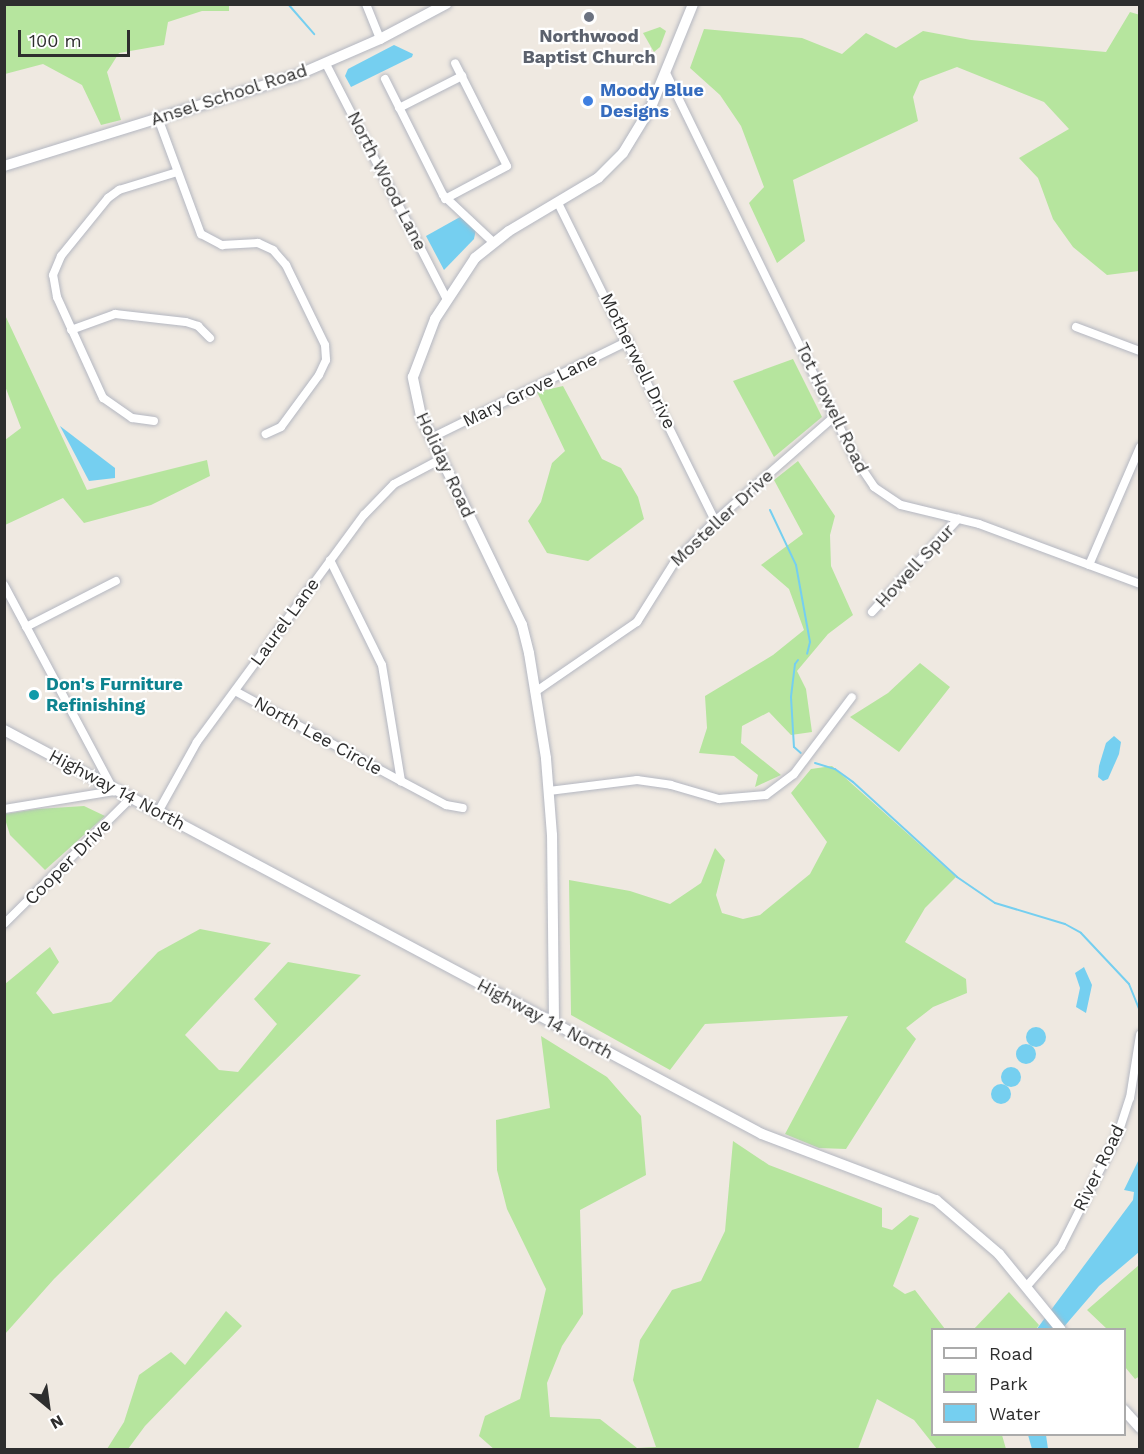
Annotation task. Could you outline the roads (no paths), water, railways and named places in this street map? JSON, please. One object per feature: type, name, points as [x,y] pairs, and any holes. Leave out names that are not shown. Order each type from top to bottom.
[{"type":"street","points":[[366,4],[380,39]]},
{"type":"street","name":"Ansel School Road","points":[[4,166],[326,64],[446,4]]},
{"type":"street","name":"Holiday Road","points":[[554,1022],[554,865],[549,791],[536,692],[522,625],[431,438],[415,401],[413,376],[424,340],[467,267],[493,242],[598,178],[620,157],[643,124],[693,4]]},
{"type":"street","points":[[445,199],[507,166],[455,63]]},
{"type":"street","name":"North Wood Lane","points":[[326,64],[447,299]]},
{"type":"street","name":"Tot Howell Road","points":[[666,73],[863,473],[882,494],[901,506],[958,519],[1140,584]]},
{"type":"street","points":[[399,108],[462,76]]},
{"type":"street","points":[[385,79],[445,199],[481,227],[493,242]]},
{"type":"street","points":[[158,118],[193,219],[207,240],[222,246],[262,243],[279,255],[325,345],[326,360],[319,375],[281,427],[266,434]]},
{"type":"street","points":[[154,421],[132,418],[106,402],[71,330],[53,286],[54,270],[61,256],[113,194],[177,172]]},
{"type":"street","name":"Motherwell Drive","points":[[558,202],[715,520]]},
{"type":"street","points":[[71,330],[115,314],[186,322],[198,326],[210,338]]},
{"type":"street","points":[[1076,327],[1140,351]]},
{"type":"street","name":"Mary Grove Lane","points":[[431,438],[628,341]]},
{"type":"street","name":"Mosteller Drive","points":[[536,692],[637,622],[666,571],[715,520],[835,416]]},
{"type":"street","points":[[1089,565],[1140,447]]},
{"type":"street","name":"Laurel Lane","points":[[158,812],[197,742],[330,560],[383,493],[441,459]]},
{"type":"street","name":"Howell Spur","points":[[872,612],[958,519]]},
{"type":"street","name":"North Lee Circle","points":[[330,560],[358,609],[382,665],[401,782]]},
{"type":"street","points":[[27,627],[116,581]]},
{"type":"street","points":[[4,585],[114,791],[4,809]]},
{"type":"street","name":"North Lee Circle","points":[[235,691],[446,805],[464,808]]},
{"type":"street","points":[[549,791],[637,780],[671,785],[719,799],[766,795],[794,774],[852,697]]},
{"type":"street","name":"Highway 14 North","points":[[4,730],[114,791],[158,812],[782,1144],[886,1178],[936,1200],[978,1233],[1060,1328]]},
{"type":"street","name":"Cooper Drive","points":[[4,924],[131,798]]},
{"type":"street","name":"River Road","points":[[1026,1287],[1061,1247],[1118,1134],[1130,1098],[1140,1035]]},
{"type":"street","points":[[1126,1411],[1140,1428]]},
{"type":"water","points":[[394,45],[413,54],[412,57],[351,87],[345,76],[348,69]]},
{"type":"water","points":[[460,217],[476,229],[474,239],[444,270],[426,236]]},
{"type":"water","points":[[60,426],[115,468],[115,478],[89,481]]},
{"type":"water","points":[[1114,736],[1121,742],[1119,754],[1108,779],[1103,781],[1098,777],[1099,766],[1106,743]]},
{"type":"water","points":[[1084,967],[1092,985],[1086,1013],[1076,1007],[1080,988],[1075,973]]},
{"type":"water","points":[[1036,1027],[1043,1030],[1046,1037],[1043,1044],[1036,1047],[1029,1044],[1026,1037],[1029,1030]]},
{"type":"water","points":[[1026,1044],[1033,1047],[1036,1054],[1033,1061],[1026,1064],[1019,1061],[1016,1054],[1019,1047]]},
{"type":"water","points":[[1011,1067],[1018,1070],[1021,1077],[1018,1084],[1011,1087],[1004,1084],[1001,1077],[1004,1070]]},
{"type":"water","points":[[1001,1084],[1008,1087],[1011,1094],[1008,1101],[1001,1104],[994,1101],[991,1094],[994,1087]]},
{"type":"water","points":[[1139,1159],[1139,1252],[1099,1286],[1063,1328],[1037,1328],[1133,1200],[1134,1192],[1124,1190]]},
{"type":"water","points":[[1028,1436],[1046,1436],[1048,1449],[1032,1449]]},
{"type":"waterway","points":[[288,4],[314,34]]},
{"type":"waterway","points":[[770,510],[796,565],[810,642],[807,654]]},
{"type":"waterway","points":[[798,660],[795,664],[791,697],[794,747],[801,753]]},
{"type":"waterway","points":[[815,763],[835,769],[853,782],[957,877],[995,903],[1065,924],[1081,933],[1129,984],[1140,1011]]},
{"type":"place","name":"Northwood Baptist Church","points":[[589,17]]},
{"type":"place","name":"Moody Blue Designs","points":[[588,101]]},
{"type":"place","name":"Don's Furniture Refinishing","points":[[34,695]]}]
